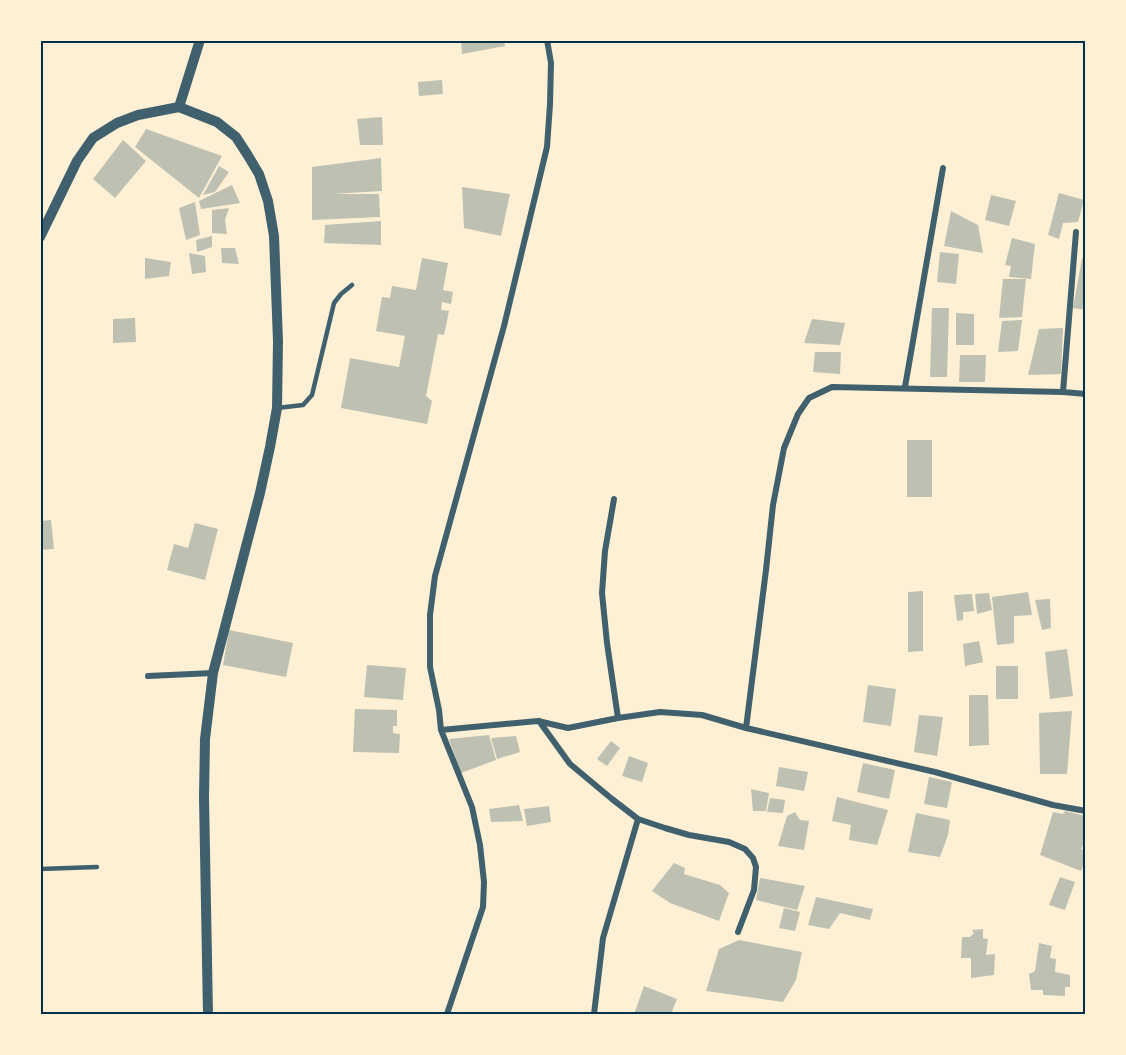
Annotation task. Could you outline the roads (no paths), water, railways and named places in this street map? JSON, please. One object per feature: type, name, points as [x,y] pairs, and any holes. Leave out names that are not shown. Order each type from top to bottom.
[{"type":"street","points":[[179,107],[200,40]]},
{"type":"street","points":[[447,1014],[483,907],[484,882],[480,845],[472,807],[441,730],[430,667],[430,615],[435,576],[504,326],[547,147],[551,63],[547,40]]},
{"type":"street","points":[[40,237],[77,161],[93,138],[117,123],[138,115],[179,107],[217,123],[236,137],[259,174],[268,201],[274,236],[278,341],[277,408],[260,493],[213,673],[205,739],[208,1014]]},
{"type":"street","points":[[905,387],[943,168]]},
{"type":"street","points":[[1063,392],[1076,232]]},
{"type":"street","points":[[746,728],[773,505],[784,448],[798,414],[809,398],[832,387],[905,387],[1086,394]]},
{"type":"street","points":[[614,499],[605,551],[602,593],[618,718]]},
{"type":"street","points":[[148,676],[213,673]]},
{"type":"street","points":[[441,730],[538,721],[568,728],[660,712],[702,715],[746,728],[935,772],[1053,805],[1086,811]]},
{"type":"street","points":[[538,721],[570,764],[638,819],[681,833],[729,842],[745,849],[753,858],[756,867],[754,890],[738,932]]},
{"type":"street","points":[[594,1014],[603,938],[638,819]]},
{"type":"lane","points":[[277,408],[303,405],[312,395],[334,303],[352,285]]},
{"type":"lane","points":[[40,869],[97,867]]}]
